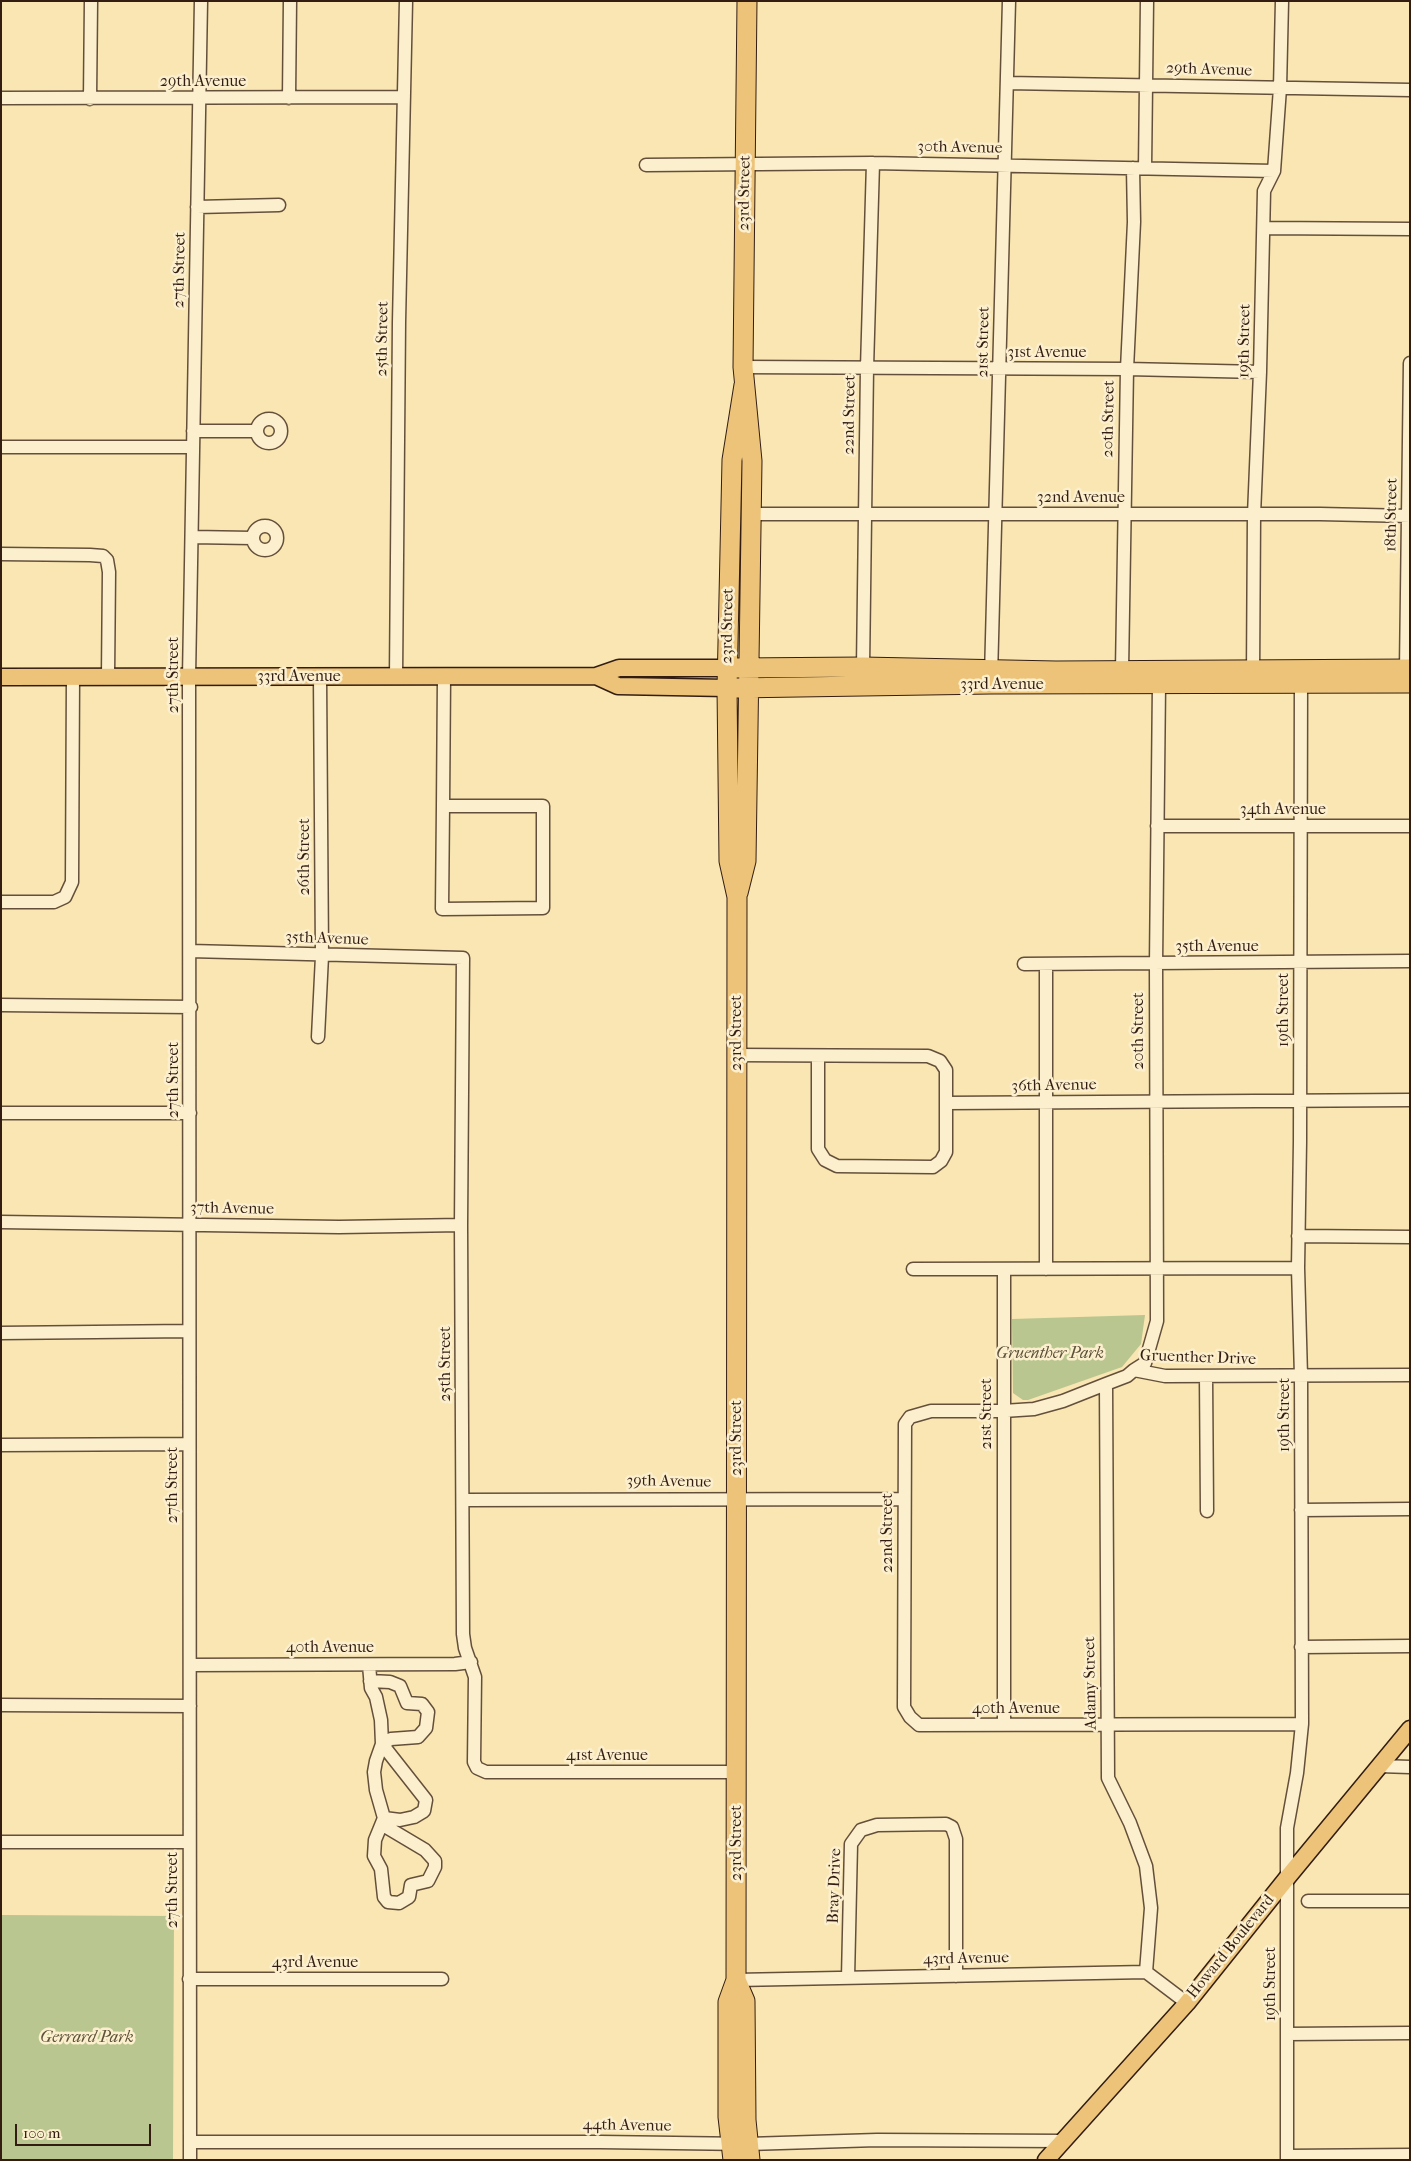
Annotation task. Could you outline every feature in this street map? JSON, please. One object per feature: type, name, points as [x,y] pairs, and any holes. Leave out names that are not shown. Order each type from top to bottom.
[{"type":"highway","name":"23rd Street","points":[[737,897],[746,861],[752,514],[752,461],[743,376],[748,1]]},
{"type":"highway","name":"23rd Street","points":[[740,2152],[746,2120],[745,2001],[736,1980],[738,1772],[737,897],[729,861],[727,668],[732,460],[743,376]]},
{"type":"highway","name":"33rd Avenue","points":[[727,668],[863,667],[991,677],[1159,684],[1253,677]]},
{"type":"highway","name":"33rd Avenue","points":[[727,688],[1122,670],[1253,677],[1409,674]]},
{"type":"main road","name":"33rd Avenue","points":[[1,677],[596,676],[619,668],[727,668]]},
{"type":"main road","name":"33rd Avenue","points":[[596,676],[618,686],[727,688]]},
{"type":"main road","name":"Howard Boulevard","points":[[1046,2160],[1187,2003],[1410,1729]]},
{"type":"street","points":[[90,99],[91,1]]},
{"type":"street","name":"27th Street","points":[[190,2160],[188,1330],[191,1007],[189,677],[201,1]]},
{"type":"street","points":[[289,98],[290,1]]},
{"type":"street","name":"25th Street","points":[[396,677],[399,322],[406,1]]},
{"type":"street","name":"21st Street","points":[[991,677],[1009,1]]},
{"type":"street","name":"20th Street","points":[[1122,670],[1127,369],[1134,222],[1146,84],[1147,1]]},
{"type":"street","name":"19th Street","points":[[1253,677],[1254,515],[1260,372],[1264,191],[1274,171],[1280,88],[1282,1]]},
{"type":"street","name":"29th Avenue","points":[[1007,84],[1146,84],[1410,90]]},
{"type":"street","name":"29th Avenue","points":[[1,98],[404,97]]},
{"type":"street","name":"30th Avenue","points":[[646,165],[873,163],[1274,171]]},
{"type":"street","name":"22nd Street","points":[[863,667],[864,513],[873,163]]},
{"type":"street","points":[[197,207],[279,205]]},
{"type":"street","points":[[1264,228],[1410,229]]},
{"type":"street","name":"18th Street","points":[[1409,674],[1410,363]]},
{"type":"street","name":"31st Avenue","points":[[743,376],[867,368],[1127,369],[1260,372]]},
{"type":"street","points":[[193,431],[256,432]]},
{"type":"street","points":[[1,448],[193,447]]},
{"type":"street","name":"32nd Avenue","points":[[752,514],[1409,516]]},
{"type":"street","points":[[192,537],[252,538]]},
{"type":"street","points":[[1,554],[90,555],[103,556],[107,560],[109,572],[108,676]]},
{"type":"street","points":[[1,902],[54,902],[65,897],[72,882],[73,676]]},
{"type":"street","name":"26th Street","points":[[318,1037],[322,956],[320,677]]},
{"type":"street","points":[[443,806],[543,806],[543,908],[442,909],[444,677]]},
{"type":"street","name":"19th Street","points":[[1287,2158],[1286,1828],[1297,1773],[1302,1724],[1301,1376],[1298,1268],[1301,677]]},
{"type":"street","name":"20th Street","points":[[1134,1370],[1145,1362],[1157,1320],[1156,964],[1159,684]]},
{"type":"street","name":"34th Avenue","points":[[1157,826],[1410,826]]},
{"type":"street","name":"35th Avenue","points":[[190,950],[322,956],[463,958]]},
{"type":"street","name":"25th Street","points":[[463,958],[461,1225],[463,1634],[465,1648],[475,1677],[474,1762],[478,1768]]},
{"type":"street","name":"35th Avenue","points":[[1024,964],[1410,961]]},
{"type":"street","points":[[1046,964],[1046,1269]]},
{"type":"street","points":[[1,1005],[191,1007]]},
{"type":"street","points":[[737,1055],[928,1056],[940,1061],[946,1070],[947,1103],[946,1152],[941,1161],[933,1167],[837,1166],[825,1160],[818,1149],[818,1056]]},
{"type":"street","name":"36th Avenue","points":[[947,1103],[1410,1100]]},
{"type":"street","points":[[1,1114],[190,1113]]},
{"type":"street","name":"37th Avenue","points":[[1,1222],[339,1227],[461,1225]]},
{"type":"street","points":[[1298,1236],[1410,1238]]},
{"type":"street","points":[[913,1269],[1298,1268]]},
{"type":"street","name":"21st Street","points":[[1004,1269],[1004,1725]]},
{"type":"street","points":[[1,1332],[188,1330]]},
{"type":"street","name":"Gruenther Drive","points":[[952,1411],[1004,1412],[1034,1409],[1127,1376],[1134,1370],[1165,1376],[1410,1375]]},
{"type":"street","points":[[1206,1376],[1207,1511]]},
{"type":"street","name":"Adamy Street","points":[[1106,1384],[1108,1778],[1130,1823],[1146,1866],[1151,1908],[1146,1972]]},
{"type":"street","name":"22nd Street","points":[[904,1692],[905,1424],[910,1417],[917,1414],[931,1411],[952,1411]]},
{"type":"street","points":[[1,1445],[189,1444]]},
{"type":"street","name":"39th Avenue","points":[[463,1500],[614,1498],[737,1500],[904,1499]]},
{"type":"street","points":[[1301,1510],[1410,1509]]},
{"type":"street","points":[[1301,1647],[1410,1646]]},
{"type":"street","name":"40th Avenue","points":[[190,1665],[369,1665],[455,1664],[471,1662]]},
{"type":"street","points":[[369,1665],[370,1681],[380,1710],[382,1744],[374,1772],[376,1790],[384,1821],[375,1840],[374,1856],[381,1869],[384,1897],[388,1902],[399,1903],[409,1897],[411,1885],[428,1881],[435,1867],[435,1861],[425,1850],[384,1821]]},
{"type":"street","points":[[370,1681],[390,1682],[400,1686],[406,1703],[422,1704],[428,1712],[426,1728],[418,1737],[391,1740],[382,1744]]},
{"type":"street","name":"40th Avenue","points":[[904,1692],[905,1712],[919,1725],[1302,1724]]},
{"type":"street","points":[[1,1705],[190,1706]]},
{"type":"street","points":[[382,1744],[426,1800],[424,1811],[414,1817],[384,1821]]},
{"type":"street","points":[[1379,1766],[1410,1766]]},
{"type":"street","name":"41st Avenue","points":[[478,1768],[486,1772],[738,1772]]},
{"type":"street","name":"Bray Drive","points":[[848,1978],[851,1844],[861,1830],[877,1825],[946,1824],[952,1827],[956,1839],[956,1976]]},
{"type":"street","points":[[1,1842],[189,1842]]},
{"type":"street","points":[[1308,1902],[1410,1901]]},
{"type":"street","points":[[1146,1972],[1187,2003]]},
{"type":"street","name":"43rd Avenue","points":[[736,1980],[1146,1972]]},
{"type":"street","name":"43rd Avenue","points":[[189,1979],[442,1979]]},
{"type":"street","points":[[1287,2034],[1410,2032]]},
{"type":"street","name":"44th Avenue","points":[[190,2142],[600,2142],[740,2152],[877,2140],[1063,2141]]},
{"type":"street","points":[[1287,2158],[1410,2155]]},
{"type":"green space","name":"Gruenther Park","points":[[1145,1315],[1141,1344],[1122,1367],[1028,1400],[1023,1400],[1013,1393],[1012,1319]]},
{"type":"green space","name":"Gerrard Park","points":[[1,1915],[174,1916],[173,2160],[1,2160]]}]
